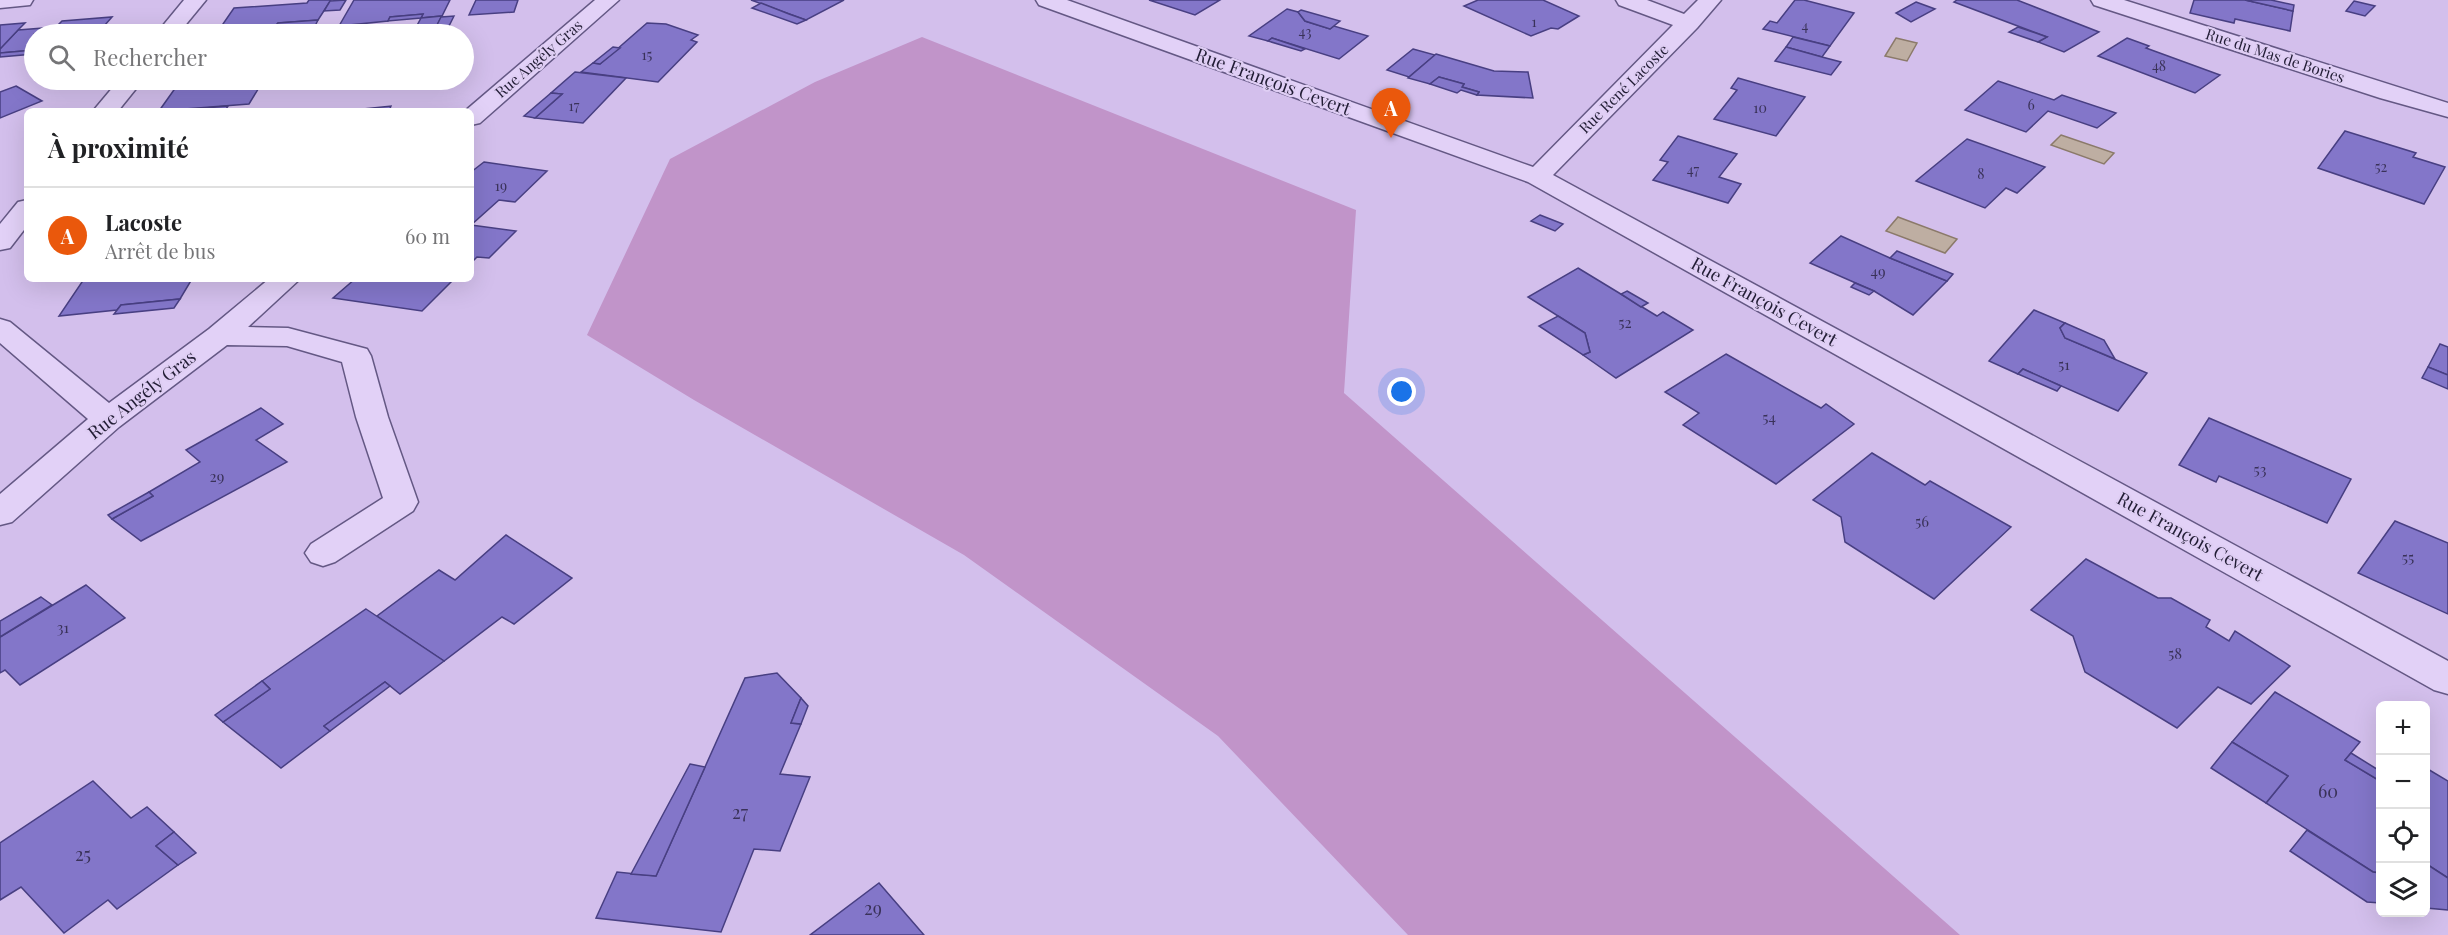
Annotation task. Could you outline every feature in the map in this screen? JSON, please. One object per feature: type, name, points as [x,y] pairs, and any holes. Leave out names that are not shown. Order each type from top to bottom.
[{"type":"street","points":[[0,2],[22,0]]},
{"type":"street","points":[[175,24],[195,0]]},
{"type":"street","name":"Rue Angély Gras","points":[[474,115],[608,0]]},
{"type":"street","name":"Rue François Cevert","points":[[1047,0],[1537,177],[2448,679]]},
{"type":"street","points":[[1628,0],[1689,23]]},
{"type":"street","name":"Rue René Lacoste","points":[[1537,177],[1710,0]]},
{"type":"street","name":"Rue du Mas de Bories","points":[[2102,0],[2448,111]]},
{"type":"street","points":[[108,108],[123,90]]},
{"type":"street","points":[[0,242],[24,212]]},
{"type":"street","name":"Rue Angély Gras","points":[[0,513],[108,419],[220,336],[282,282]]},
{"type":"street","points":[[0,328],[108,419]]},
{"type":"street","points":[[220,336],[288,337],[356,357],[372,417],[401,502],[323,553]]},
{"type":"shaded area","points":[[922,37],[1356,210],[1344,393],[1960,935],[1408,935],[1218,736],[964,555],[694,400],[587,335],[670,159],[815,82]]},
{"type":"shaded area","points":[[1896,38],[1917,43],[1907,61],[1885,56]]},
{"type":"shaded area","points":[[2061,135],[2114,153],[2104,164],[2051,145]]},
{"type":"shaded area","points":[[1898,217],[1957,239],[1945,253],[1886,231]]},
{"type":"building","points":[[309,0],[331,0],[318,20],[277,24],[223,24],[234,8],[307,3]]},
{"type":"building","points":[[346,0],[340,10],[324,11],[330,1]]},
{"type":"building","points":[[354,0],[450,0],[442,16],[421,18],[423,14],[390,17],[388,21],[340,24]]},
{"type":"building","points":[[476,0],[518,0],[514,12],[469,15]]},
{"type":"building","points":[[751,0],[844,0],[806,20]]},
{"type":"building","points":[[1149,0],[1220,0],[1195,15]]},
{"type":"building","points":[[1478,0],[1543,0],[1579,16],[1558,29],[1551,28],[1531,36],[1464,6]]},
{"type":"building","points":[[1795,0],[1804,0],[1854,13],[1830,46],[1763,29],[1770,21],[1777,23]]},
{"type":"building","points":[[1957,0],[2017,0],[2099,32],[2064,52],[2038,42],[2047,37],[1954,2]]},
{"type":"building","points":[[2194,0],[2245,0],[2293,11],[2290,31],[2235,19],[2234,23],[2190,13]]},
{"type":"building","points":[[2245,0],[2271,0],[2294,5],[2293,11]]},
{"type":"building","points":[[2354,1],[2375,6],[2365,16],[2346,11]]},
{"type":"building","points":[[1916,2],[1935,9],[1911,22],[1896,13]]},
{"type":"building","points":[[761,3],[806,20],[797,24],[752,8]]},
{"type":"building","points":[[1287,9],[1298,12],[1305,21],[1330,29],[1334,26],[1368,36],[1339,59],[1272,38],[1268,41],[1249,36]]},
{"type":"building","points":[[1301,10],[1340,21],[1330,29],[1305,21],[1298,12]]},
{"type":"building","points":[[423,14],[421,18],[388,21],[390,17]]},
{"type":"building","points":[[442,16],[438,24],[418,24],[421,18]]},
{"type":"building","points":[[454,16],[450,24],[438,24],[441,17]]},
{"type":"building","points":[[112,17],[106,24],[59,24],[62,21]]},
{"type":"building","points":[[318,20],[316,24],[278,23]]},
{"type":"building","points":[[25,23],[18,30],[0,49],[0,25]]},
{"type":"building","points":[[647,23],[666,24],[698,35],[691,40],[697,42],[658,82],[581,72],[593,63],[600,64]]},
{"type":"building","points":[[2018,27],[2047,37],[2038,42],[2009,32]]},
{"type":"building","points":[[18,30],[24,30],[24,51],[0,53],[0,49]]},
{"type":"building","points":[[1793,37],[1830,46],[1822,57],[1786,47]]},
{"type":"building","points":[[1272,38],[1305,49],[1301,51],[1268,41]]},
{"type":"building","points":[[2127,38],[2149,46],[2146,48],[2220,75],[2195,93],[2098,56]]},
{"type":"building","points":[[613,47],[620,48],[600,64],[593,63]]},
{"type":"building","points":[[1786,47],[1841,62],[1831,75],[1775,61]]},
{"type":"building","points":[[1413,49],[1435,55],[1409,77],[1387,70]]},
{"type":"building","points":[[24,51],[24,55],[0,57],[0,53]]},
{"type":"building","points":[[1436,54],[1494,71],[1528,72],[1533,98],[1477,95],[1479,92],[1462,87],[1464,84],[1439,77],[1430,84],[1408,78]]},
{"type":"building","points":[[575,72],[626,78],[583,123],[535,118],[562,94],[551,93]]},
{"type":"building","points":[[1439,77],[1464,84],[1462,87],[1479,92],[1477,95],[1461,90],[1457,93],[1430,84]]},
{"type":"building","points":[[1738,78],[1805,97],[1776,136],[1714,119],[1737,90],[1731,88]]},
{"type":"building","points":[[1998,81],[2054,100],[2062,95],[2116,113],[2097,128],[2048,111],[2026,132],[1965,110]]},
{"type":"building","points":[[16,86],[42,101],[0,118],[0,92]]},
{"type":"building","points":[[174,90],[258,90],[249,104],[161,108]]},
{"type":"building","points":[[551,93],[562,94],[535,118],[524,116]]},
{"type":"building","points":[[2345,131],[2416,153],[2413,157],[2445,167],[2424,204],[2318,168]]},
{"type":"building","points":[[1678,136],[1737,154],[1719,177],[1741,184],[1728,203],[1653,180],[1668,162],[1660,160]]},
{"type":"building","points":[[1967,139],[2045,167],[2017,193],[2006,188],[1985,208],[1916,181]]},
{"type":"building","points":[[484,162],[547,171],[515,202],[499,200],[474,222],[474,170]]},
{"type":"building","points":[[1540,215],[1563,224],[1555,231],[1531,221]]},
{"type":"building","points":[[474,225],[516,231],[489,258],[477,257],[474,260]]},
{"type":"building","points":[[1841,236],[1947,281],[1913,315],[1874,291],[1810,263]]},
{"type":"building","points":[[1897,251],[1953,274],[1947,281],[1890,258]]},
{"type":"building","points":[[1578,268],[1657,316],[1663,312],[1693,330],[1616,378],[1583,355],[1590,352],[1585,333],[1528,297]]},
{"type":"building","points":[[82,282],[190,282],[180,299],[121,305],[117,310],[59,316]]},
{"type":"building","points":[[352,282],[451,282],[422,311],[333,298]]},
{"type":"building","points":[[1855,283],[1874,291],[1869,295],[1851,287]]},
{"type":"building","points":[[1627,291],[1648,303],[1641,307],[1621,294]]},
{"type":"building","points":[[180,299],[174,308],[114,314],[121,305]]},
{"type":"building","points":[[2034,310],[2065,323],[2060,328],[2065,338],[2147,373],[2118,411],[2023,369],[2018,374],[1989,361]]},
{"type":"building","points":[[1558,316],[1585,333],[1590,352],[1583,355],[1539,326]]},
{"type":"building","points":[[2065,323],[2104,340],[2115,359],[2065,338],[2060,328]]},
{"type":"building","points":[[2440,344],[2448,347],[2448,375],[2428,367]]},
{"type":"building","points":[[1726,354],[1821,408],[1826,404],[1854,424],[1776,484],[1683,425],[1699,413],[1665,392]]},
{"type":"building","points":[[2428,367],[2448,375],[2448,389],[2422,378]]},
{"type":"building","points":[[2023,369],[2061,386],[2057,391],[2018,374]]},
{"type":"building","points":[[261,408],[283,424],[256,440],[287,462],[141,541],[112,519],[153,496],[149,492],[200,462],[186,450]]},
{"type":"building","points":[[2209,418],[2351,479],[2327,523],[2219,476],[2216,482],[2179,465]]},
{"type":"building","points":[[1872,453],[1925,485],[1930,481],[2011,527],[1934,599],[1845,542],[1841,517],[1813,500]]},
{"type":"building","points":[[149,492],[153,496],[112,519],[108,515]]},
{"type":"building","points":[[2395,521],[2448,543],[2448,614],[2358,573]]},
{"type":"building","points":[[506,535],[572,578],[514,624],[502,617],[444,661],[377,616],[439,570],[455,580]]},
{"type":"building","points":[[2086,559],[2158,598],[2171,598],[2210,620],[2206,627],[2229,641],[2235,631],[2290,666],[2251,704],[2218,687],[2177,728],[2085,672],[2073,636],[2031,610]]},
{"type":"building","points":[[86,585],[125,618],[20,685],[5,670],[0,673],[0,637]]},
{"type":"building","points":[[41,597],[52,605],[0,637],[0,621]]},
{"type":"building","points":[[366,609],[444,661],[400,694],[385,682],[324,726],[330,731],[281,768],[223,722],[270,689],[262,681]]},
{"type":"building","points":[[777,673],[801,698],[791,723],[801,724],[780,774],[810,777],[780,851],[754,849],[721,932],[596,918],[617,872],[656,876],[745,678]]},
{"type":"building","points":[[262,681],[270,689],[223,722],[215,715]]},
{"type":"building","points":[[385,682],[390,686],[330,731],[324,726]]},
{"type":"building","points":[[2275,692],[2360,742],[2345,760],[2376,779],[2376,872],[2266,803],[2288,776],[2232,742]]},
{"type":"building","points":[[801,698],[808,706],[801,724],[791,723]]},
{"type":"building","points":[[2232,742],[2288,776],[2266,803],[2211,768]]},
{"type":"building","points":[[2351,753],[2376,769],[2376,779],[2345,760]]},
{"type":"building","points":[[690,764],[705,767],[656,876],[631,874]]},
{"type":"building","points":[[2430,770],[2448,781],[2448,878],[2430,866]]},
{"type":"building","points":[[93,781],[131,818],[147,807],[174,832],[156,846],[178,865],[117,909],[108,900],[64,933],[21,887],[0,900],[0,843]]},
{"type":"building","points":[[2307,830],[2376,872],[2376,903],[2367,902],[2290,851]]},
{"type":"building","points":[[174,832],[196,853],[178,865],[156,846]]},
{"type":"building","points":[[2430,866],[2448,878],[2448,910],[2430,908]]},
{"type":"building","points":[[879,883],[924,935],[810,935]]},
{"type":"place","name":"Lacoste","points":[[1391,138]]}]
